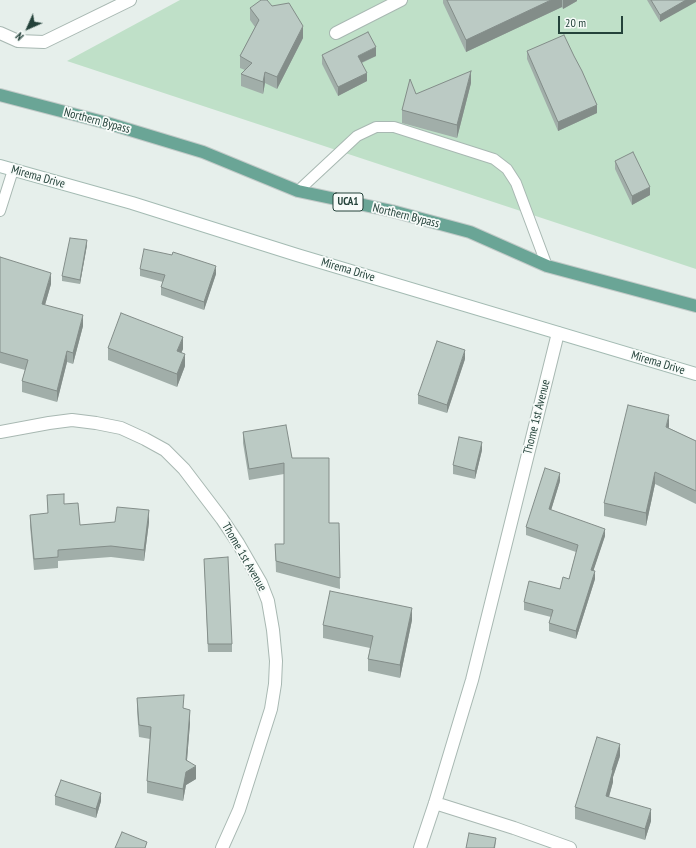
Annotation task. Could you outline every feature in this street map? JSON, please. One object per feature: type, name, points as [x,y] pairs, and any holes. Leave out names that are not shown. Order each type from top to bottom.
[{"type":"main road","name":"Northern Bypass","points":[[0,95],[106,123],[203,152],[298,191],[392,211],[470,232],[547,266],[696,306]]},
{"type":"street","points":[[0,33],[18,41],[44,42],[130,0]]},
{"type":"street","points":[[336,33],[401,0]]},
{"type":"street","name":"Mirema Drive","points":[[0,166],[132,203],[297,255],[696,374]]},
{"type":"street","name":"Thome 1st Avenue","points":[[420,848],[472,680],[558,333]]},
{"type":"street","name":"Thome 1st Avenue","points":[[0,432],[72,420],[121,428],[165,450],[184,469],[222,519],[261,583],[268,601],[273,630],[276,661],[275,684],[271,709],[239,810],[222,848]]},
{"type":"street","points":[[435,803],[514,828],[570,848]]},
{"type":"lane","points":[[298,191],[358,136],[376,127],[394,127],[494,159],[507,169],[516,183],[547,266]]},
{"type":"lane","points":[[0,211],[13,170]]},
{"type":"green space","points":[[180,0],[696,0],[696,269],[67,61]]},
{"type":"building","points":[[261,0],[267,0],[272,6],[289,3],[303,26],[277,77],[265,72],[263,82],[241,74],[252,63],[240,56],[259,20],[250,8]]},
{"type":"building","points":[[447,0],[551,0],[466,40]]},
{"type":"building","points":[[651,0],[686,0],[660,15]]},
{"type":"building","points":[[368,32],[376,47],[358,56],[367,73],[338,87],[322,55]]},
{"type":"building","points":[[564,35],[597,105],[558,122],[527,51]]},
{"type":"building","points":[[471,71],[457,125],[402,110],[410,79],[416,94]]},
{"type":"building","points":[[633,152],[650,187],[632,196],[615,161]]},
{"type":"building","points":[[70,238],[87,240],[80,280],[62,276]]},
{"type":"building","points":[[144,249],[172,255],[173,252],[216,266],[204,302],[161,287],[165,275],[140,269]]},
{"type":"building","points":[[0,257],[51,273],[42,304],[83,315],[73,353],[67,351],[57,391],[22,381],[28,360],[0,352]]},
{"type":"building","points":[[121,313],[183,337],[177,351],[185,354],[177,374],[108,348]]},
{"type":"building","points":[[437,341],[465,350],[447,405],[418,395]]},
{"type":"building","points":[[628,405],[669,415],[666,427],[696,441],[696,491],[655,472],[646,513],[604,503]]},
{"type":"building","points":[[286,425],[292,458],[329,458],[329,523],[339,523],[340,578],[276,561],[275,544],[284,544],[284,463],[249,469],[243,432]]},
{"type":"building","points":[[459,437],[482,442],[475,471],[453,465]]},
{"type":"building","points":[[545,468],[560,473],[549,509],[605,529],[591,570],[595,571],[576,631],[549,623],[553,610],[524,602],[529,581],[560,589],[563,577],[569,579],[578,545],[526,527]]},
{"type":"building","points":[[64,494],[64,504],[78,503],[80,525],[115,522],[117,507],[149,510],[144,550],[111,546],[58,550],[58,557],[34,559],[30,515],[48,513],[47,495]]},
{"type":"building","points":[[228,557],[232,644],[208,644],[204,559]]},
{"type":"building","points":[[330,591],[412,608],[400,665],[368,659],[373,636],[323,625]]},
{"type":"building","points":[[184,695],[183,708],[190,710],[186,760],[196,766],[186,772],[183,789],[147,781],[151,727],[139,725],[137,698]]},
{"type":"building","points":[[597,737],[620,744],[606,796],[651,809],[645,829],[575,807]]},
{"type":"building","points":[[61,780],[101,793],[96,809],[55,796]]},
{"type":"building","points":[[122,832],[147,842],[145,848],[115,848]]},
{"type":"building","points":[[469,833],[496,838],[494,848],[466,848]]}]
